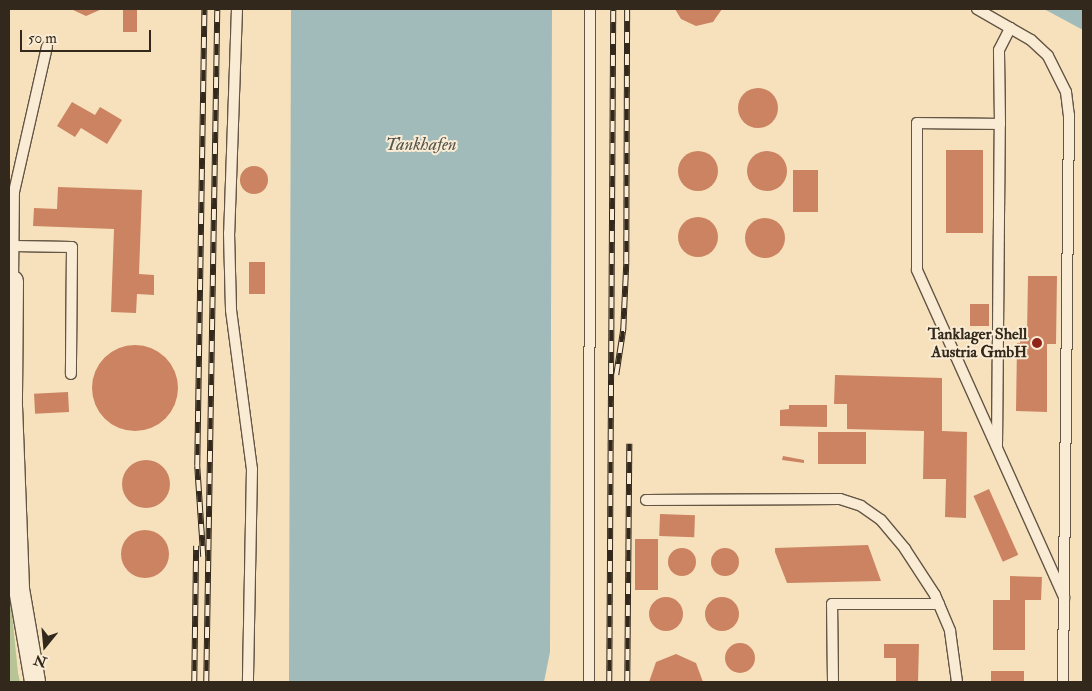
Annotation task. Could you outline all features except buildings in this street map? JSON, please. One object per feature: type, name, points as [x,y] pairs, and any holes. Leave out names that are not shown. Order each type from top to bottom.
[{"type":"street","points":[[13,280],[14,585],[35,682]]},
{"type":"lane","points":[[237,9],[229,233],[231,310],[252,469],[248,682]]},
{"type":"lane","points":[[590,9],[590,682]]},
{"type":"lane","points":[[977,9],[1032,40],[1048,56],[1066,92],[1069,115],[1063,682]]},
{"type":"lane","points":[[997,446],[999,50],[1010,28]]},
{"type":"lane","points":[[13,280],[14,192],[47,48]]},
{"type":"lane","points":[[1000,124],[917,123],[917,270],[1064,597]]},
{"type":"lane","points":[[13,246],[72,247],[71,374]]},
{"type":"lane","points":[[646,500],[840,499],[861,506],[881,520],[906,549],[939,604],[950,631],[957,682]]},
{"type":"lane","points":[[833,682],[832,604],[939,604]]},
{"type":"green space","points":[[9,583],[18,673],[20,682],[9,682]]},
{"type":"water","name":"Tankhafen","points":[[291,9],[552,9],[550,652],[544,682],[289,682]]},
{"type":"water","points":[[1044,9],[1083,9],[1083,30]]},
{"type":"railway","points":[[203,557],[197,466],[204,9]]},
{"type":"railway","points":[[206,682],[217,9]]},
{"type":"railway","points":[[609,682],[613,9]]},
{"type":"railway","points":[[616,375],[623,330],[626,263],[627,9]]},
{"type":"railway","points":[[627,682],[629,444]]},
{"type":"railway","points":[[194,682],[196,546]]},
{"type":"place","name":"Tanklager Shell Austria GmbH","points":[[1037,343]]}]
